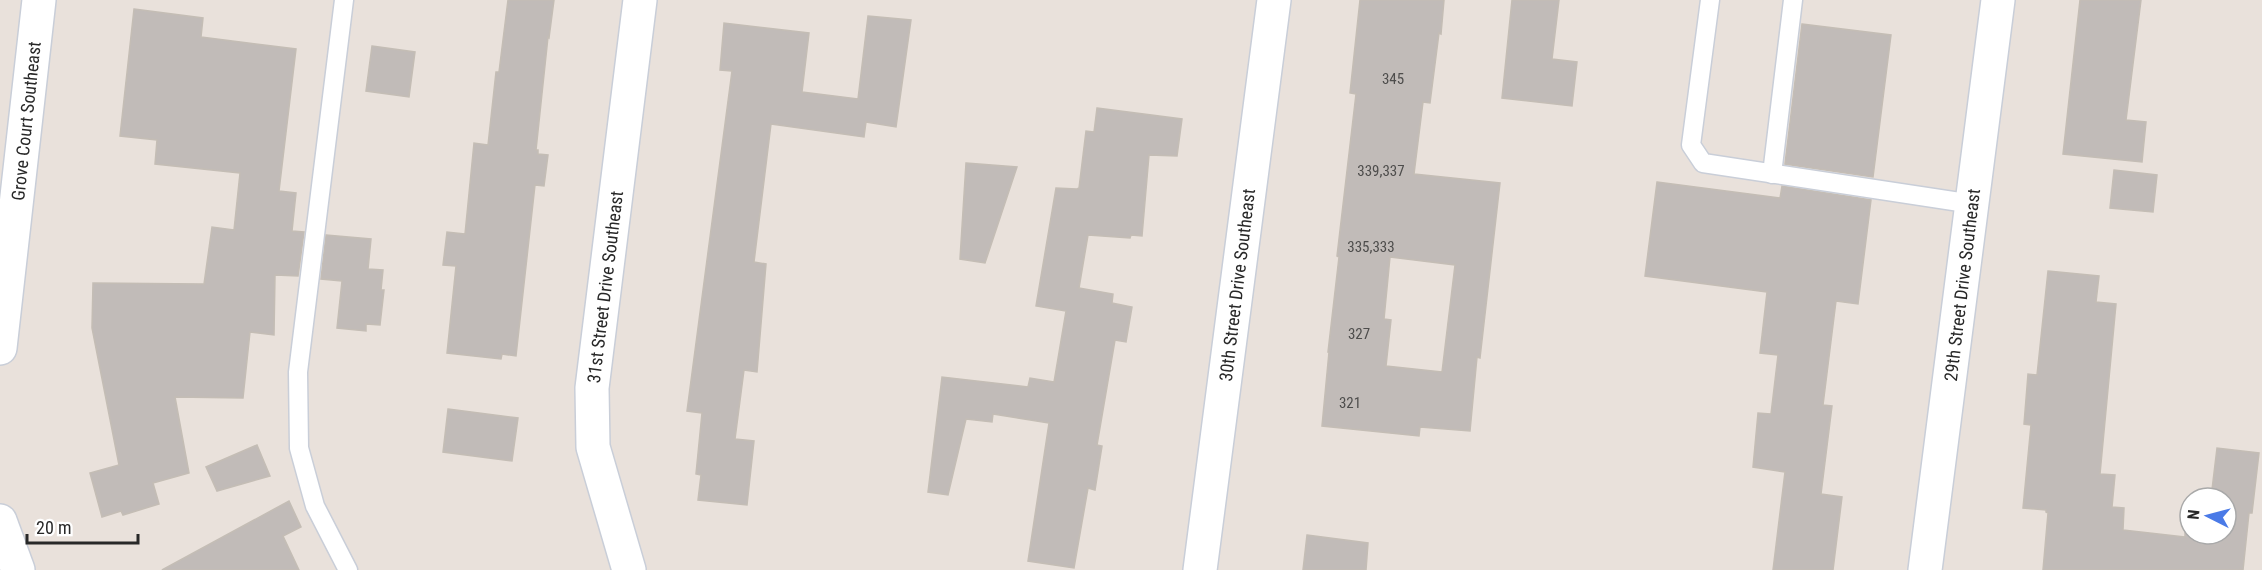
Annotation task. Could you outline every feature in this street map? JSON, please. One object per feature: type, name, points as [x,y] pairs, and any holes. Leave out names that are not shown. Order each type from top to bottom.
[{"type":"street","name":"Grove Court Southeast","points":[[0,348],[39,0]]},
{"type":"street","name":"31st Street Drive Southeast","points":[[629,570],[593,447],[592,388],[640,0]]},
{"type":"street","name":"30th Street Drive Southeast","points":[[1200,570],[1274,0]]},
{"type":"street","name":"29th Street Drive Southeast","points":[[1925,570],[1998,0]]},
{"type":"street","points":[[0,521],[18,570]]},
{"type":"lane","points":[[344,0],[298,372],[299,448],[315,506],[348,570]]},
{"type":"lane","points":[[1710,0],[1691,145],[1703,163],[1973,204]]},
{"type":"lane","points":[[1772,174],[1793,0]]},
{"type":"building","points":[[508,0],[554,0],[536,150],[538,154],[548,155],[544,186],[535,185],[516,356],[502,354],[501,359],[447,353],[456,266],[443,265],[447,232],[465,234],[474,143],[488,145],[496,72],[499,72]]},
{"type":"building","points":[[1360,0],[1444,0],[1430,103],[1423,102],[1414,174],[1500,183],[1480,358],[1477,357],[1470,431],[1420,427],[1419,436],[1322,426],[1339,257],[1337,256],[1356,94],[1350,93]],"holes":[[[1390,257],[1455,265],[1442,372],[1386,366],[1391,320],[1384,319]]]},
{"type":"building","points":[[1512,0],[1559,0],[1552,59],[1577,62],[1572,106],[1502,98]]},
{"type":"building","points":[[2080,0],[2141,0],[2126,120],[2146,122],[2142,162],[2063,154]]},
{"type":"building","points":[[134,9],[203,18],[201,37],[296,49],[279,191],[296,193],[292,231],[304,232],[298,276],[275,275],[274,335],[250,332],[243,398],[175,397],[189,473],[153,483],[159,504],[123,515],[121,511],[102,517],[90,473],[119,465],[92,328],[93,283],[204,284],[212,227],[234,230],[240,173],[155,164],[157,140],[120,136]]},
{"type":"building","points":[[868,16],[911,20],[896,127],[866,122],[864,137],[771,124],[754,262],[766,264],[757,372],[744,370],[735,439],[754,441],[747,505],[698,500],[701,475],[696,474],[702,413],[687,411],[732,71],[720,70],[724,23],[809,33],[802,92],[858,99]]},
{"type":"building","points":[[1802,24],[1891,35],[1873,177],[1785,164]]},
{"type":"building","points":[[372,46],[415,52],[409,97],[366,91]]},
{"type":"building","points":[[1097,108],[1182,119],[1177,156],[1149,155],[1142,236],[1131,235],[1130,238],[1088,235],[1079,288],[1113,294],[1112,303],[1132,307],[1126,342],[1115,340],[1097,445],[1102,446],[1095,490],[1088,488],[1074,568],[1028,561],[1049,423],[993,414],[992,422],[966,419],[948,495],[928,492],[942,377],[1028,387],[1030,378],[1054,382],[1066,311],[1036,306],[1056,188],[1079,188],[1086,131],[1094,132]]},
{"type":"building","points":[[966,163],[1017,167],[985,263],[960,259]]},
{"type":"building","points":[[2114,170],[2157,175],[2153,212],[2110,208]]},
{"type":"building","points":[[1657,182],[1780,198],[1782,186],[1871,200],[1858,304],[1836,301],[1823,405],[1832,406],[1821,494],[1842,497],[1833,570],[1773,570],[1785,472],[1753,467],[1758,413],[1771,414],[1778,355],[1760,353],[1767,292],[1645,276]]},
{"type":"building","points":[[326,235],[371,239],[368,269],[383,270],[381,290],[384,290],[380,325],[366,324],[366,331],[337,328],[342,281],[321,279]]},
{"type":"building","points":[[2048,271],[2099,276],[2096,302],[2116,304],[2100,474],[2115,475],[2112,507],[2124,508],[2123,530],[2178,536],[2178,546],[2238,546],[2238,486],[2212,486],[2217,448],[2259,453],[2243,570],[2043,570],[2048,513],[2046,510],[2023,508],[2031,425],[2024,424],[2028,374],[2037,375]]},
{"type":"building","points":[[448,409],[518,418],[512,461],[443,452]]},
{"type":"building","points":[[257,445],[270,476],[217,491],[206,467]]},
{"type":"building","points":[[289,501],[301,527],[283,536],[299,570],[162,570]]},
{"type":"building","points":[[1307,535],[1368,543],[1366,570],[1303,570]]}]
